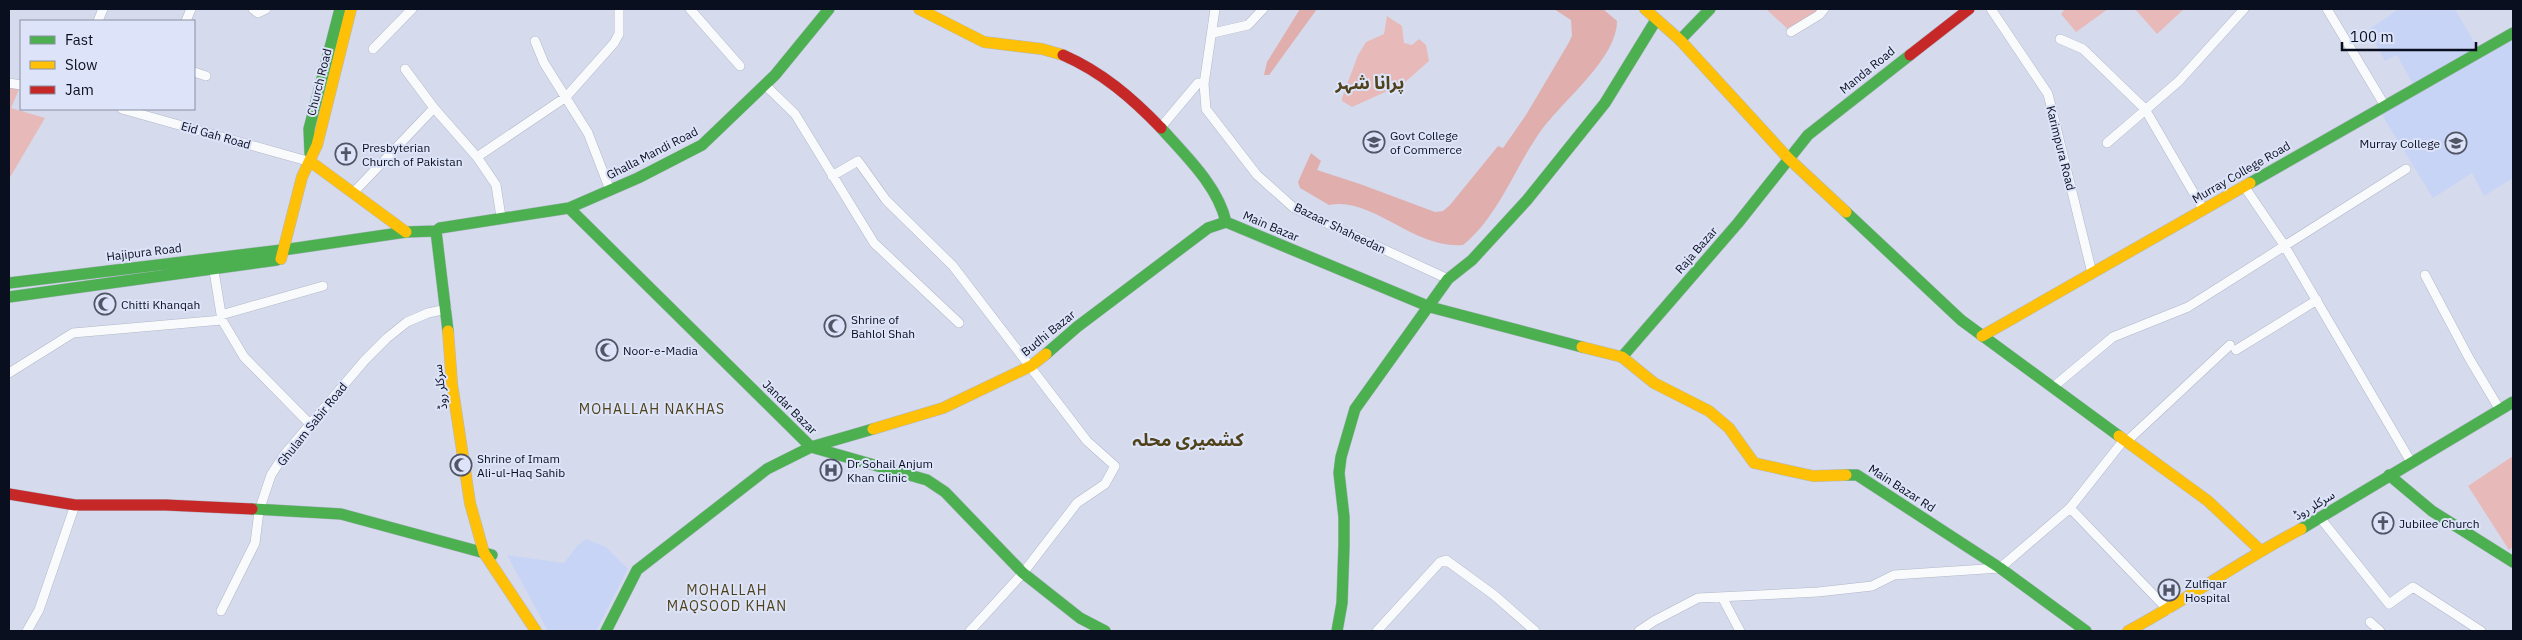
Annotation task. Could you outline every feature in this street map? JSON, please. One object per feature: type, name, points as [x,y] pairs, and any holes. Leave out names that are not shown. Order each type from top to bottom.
[{"type":"street","points":[[254,9],[258,13],[266,9]]},
{"type":"street","name":"Church Road","points":[[311,162],[309,129],[340,9]]},
{"type":"street","name":"Church Road","points":[[282,255],[302,177],[311,162],[317,145],[351,9]]},
{"type":"street","points":[[373,49],[412,9]]},
{"type":"street","points":[[477,157],[566,97],[614,43],[619,34],[619,9]]},
{"type":"street","points":[[690,9],[740,66]]},
{"type":"street","name":"Ghalla Mandi Road","points":[[282,255],[406,232],[436,231],[440,228],[501,217],[569,208],[610,190],[702,145],[765,85],[829,9]]},
{"type":"street","name":"Main Bazar","points":[[919,9],[989,44],[1018,45],[1057,53],[1085,64],[1142,108],[1161,127],[1224,206],[1226,222],[1430,307],[1622,357]]},
{"type":"street","name":"Bazaar Shaheedan","points":[[1215,9],[1204,84],[1206,109],[1257,175],[1294,208],[1448,279]]},
{"type":"street","points":[[1213,32],[1248,25],[1264,9]]},
{"type":"street","points":[[1645,9],[1680,40],[1788,158],[1961,320],[2208,501],[2260,550]]},
{"type":"street","points":[[1680,40],[1710,9]]},
{"type":"street","points":[[1791,32],[1819,15],[1824,9]]},
{"type":"street","name":"Manda Road","points":[[1788,158],[1808,135],[1969,9]]},
{"type":"street","name":"Karimpura Road","points":[[1991,9],[2048,94],[2092,273]]},
{"type":"street","points":[[2107,143],[2179,81],[2244,9]]},
{"type":"street","points":[[2327,9],[2385,106]]},
{"type":"street","points":[[1337,631],[1342,603],[1344,517],[1339,473],[1344,442],[1359,403],[1430,307],[1448,279],[1472,260],[1527,200],[1605,103],[1656,20]]},
{"type":"street","name":"Murray College Road","points":[[1982,336],[2513,32]]},
{"type":"street","points":[[2060,38],[2082,49],[2145,109],[2203,210]]},
{"type":"street","points":[[535,41],[544,63],[588,133],[610,190]]},
{"type":"street","points":[[405,69],[434,108],[477,157],[496,185],[501,217]]},
{"type":"street","points":[[195,72],[206,76]]},
{"type":"street","points":[[1161,127],[1198,83],[1204,84]]},
{"type":"street","points":[[765,85],[795,114],[874,243],[959,323]]},
{"type":"street","points":[[353,193],[434,108]]},
{"type":"street","name":"Eid Gah Road","points":[[126,110],[311,162]]},
{"type":"street","name":"Raja Bazar","points":[[1622,357],[1738,223],[1788,158]]},
{"type":"street","points":[[832,176],[858,161],[886,200],[954,266],[1087,441],[1115,466],[1105,484],[1077,503],[1022,573],[970,631]]},
{"type":"street","points":[[311,162],[406,232]]},
{"type":"street","points":[[2052,388],[2114,337],[2188,307],[2406,169]]},
{"type":"street","points":[[2244,186],[2284,245],[2410,462]]},
{"type":"street","name":"Jandar Bazar","points":[[569,208],[811,447],[928,480],[945,492],[1022,573],[1080,618],[1104,631]]},
{"type":"street","name":"Budhi Bazar","points":[[606,631],[637,570],[767,469],[811,447],[942,408],[1031,366],[1077,327],[1208,228],[1226,222]]},
{"type":"street","name":"سرکلر روڈ","points":[[436,231],[447,309],[452,384],[470,503],[480,537],[488,554],[536,631]]},
{"type":"street","points":[[9,297],[213,270],[282,255],[417,239],[431,246],[441,256]]},
{"type":"street","name":"Hajipura Road","points":[[9,283],[211,257],[282,255]]},
{"type":"street","points":[[211,257],[221,317],[244,358],[310,424]]},
{"type":"street","points":[[2425,275],[2469,358],[2500,410]]},
{"type":"street","points":[[9,373],[73,333],[221,317],[323,286]]},
{"type":"street","points":[[1639,631],[1698,598],[1818,592],[1872,586],[1894,575],[2000,568],[2070,508],[2125,442],[2233,347],[2317,300]]},
{"type":"street","name":"Ghulam Sabir Road","points":[[221,611],[255,543],[259,511],[270,475],[310,424],[365,360],[387,338],[407,322],[428,313],[447,309]]},
{"type":"street","name":"Main Bazar Rd","points":[[1622,357],[1654,383],[1709,411],[1729,428],[1754,463],[1813,476],[1857,475],[2000,568],[2086,631]]},
{"type":"street","name":"سرکلر روڈ","points":[[2128,631],[2168,610],[2260,550],[2321,519],[2410,462],[2513,402]]},
{"type":"street","points":[[2389,475],[2432,511],[2513,562]]},
{"type":"street","points":[[9,494],[75,505],[157,504],[341,514],[488,554]]},
{"type":"street","points":[[27,631],[40,610],[75,505]]},
{"type":"street","points":[[2070,508],[2168,610]]},
{"type":"street","points":[[2321,519],[2390,604],[2413,587],[2481,631]]},
{"type":"street","name":"سرکلر روڈ","points":[[488,554],[532,609],[545,631]]},
{"type":"street","points":[[1377,631],[1440,562],[1446,560],[1494,595],[1535,631]]},
{"type":"street","points":[[1722,597],[1740,631]]},
{"type":"street","points":[[2370,622],[2380,631]]},
{"type":"shaded area","points":[[1300,9],[1317,9],[1269,75],[1264,75],[1267,62]]},
{"type":"shaded area","points":[[1554,9],[1603,9],[1617,21],[1615,36],[1598,66],[1538,135],[1486,221],[1463,245],[1445,244],[1427,239],[1361,208],[1345,204],[1329,205],[1300,188],[1298,182],[1311,153],[1321,161],[1317,170],[1435,212],[1443,211],[1498,146],[1503,148],[1526,115],[1568,44],[1572,36],[1571,20]]},
{"type":"shaded area","points":[[1766,9],[1824,9],[1791,32]]},
{"type":"shaded area","points":[[2065,9],[2108,9],[2076,32],[2061,14]]},
{"type":"shaded area","points":[[2135,9],[2184,9],[2157,34]]},
{"type":"shaded area","points":[[2399,9],[2455,9],[2480,52],[2415,88],[2397,55],[2385,61],[2368,30]]},
{"type":"shaded area","points":[[1387,16],[1402,26],[1404,43],[1412,45],[1419,39],[1426,45],[1429,61],[1403,84],[1352,107],[1342,101],[1342,98],[1358,55],[1366,42],[1384,34]]},
{"type":"shaded area","name":"Murray College","points":[[2513,37],[2513,178],[2484,196],[2472,173],[2433,198],[2380,112]]},
{"type":"shaded area","points":[[9,83],[20,85],[11,108],[45,118],[9,179]]},
{"type":"shaded area","points":[[2513,456],[2513,547],[2509,550],[2468,486]]},
{"type":"shaded area","points":[[586,539],[606,547],[628,569],[596,631],[548,631],[507,555],[564,563],[577,546]]},
{"type":"traffic: fast","points":[[310,153],[309,129],[340,9]]},
{"type":"traffic: fast","points":[[436,231],[440,228],[569,208],[638,178],[702,145],[775,75],[829,9]]},
{"type":"traffic: fast","points":[[1680,40],[1710,9]]},
{"type":"traffic: fast","points":[[1337,631],[1342,603],[1344,546],[1344,517],[1339,473],[1341,457],[1355,409],[1448,279],[1472,260],[1527,200],[1605,103],[1656,20]]},
{"type":"traffic: fast","points":[[2250,183],[2513,33]]},
{"type":"traffic: fast","points":[[1622,357],[1738,223],[1808,135],[1910,55]]},
{"type":"traffic: fast","points":[[1161,128],[1200,172],[1216,196],[1226,222]]},
{"type":"traffic: fast","points":[[569,208],[811,447],[927,480],[945,492],[1023,573],[1080,618],[1105,631]]},
{"type":"traffic: fast","points":[[1846,212],[1961,320],[2119,436]]},
{"type":"traffic: fast","points":[[1226,222],[1430,307],[1582,347]]},
{"type":"traffic: fast","points":[[1046,354],[1077,327],[1208,228],[1226,222]]},
{"type":"traffic: fast","points":[[9,283],[290,249],[406,232],[436,231],[448,331]]},
{"type":"traffic: fast","points":[[9,297],[277,260]]},
{"type":"traffic: fast","points":[[2301,529],[2513,402]]},
{"type":"traffic: fast","points":[[606,631],[637,570],[767,469],[811,447],[873,429]]},
{"type":"traffic: fast","points":[[1846,475],[1857,475],[2000,568],[2086,631]]},
{"type":"traffic: fast","points":[[2389,475],[2432,511],[2513,562]]},
{"type":"traffic: fast","points":[[252,509],[341,514],[492,555]]},
{"type":"traffic: slow","points":[[281,259],[302,177],[317,145],[351,9]]},
{"type":"traffic: slow","points":[[919,9],[984,42],[1042,49],[1063,55]]},
{"type":"traffic: slow","points":[[1645,9],[1680,40],[1788,158],[1846,212]]},
{"type":"traffic: slow","points":[[311,162],[406,232]]},
{"type":"traffic: slow","points":[[1982,336],[2250,183]]},
{"type":"traffic: slow","points":[[448,331],[452,384],[470,503],[484,553],[536,631]]},
{"type":"traffic: slow","points":[[1582,347],[1622,357],[1654,383],[1709,411],[1729,428],[1754,463],[1813,476],[1846,475]]},
{"type":"traffic: slow","points":[[873,429],[943,408],[1031,366],[1046,354]]},
{"type":"traffic: slow","points":[[2119,436],[2208,501],[2260,550]]},
{"type":"traffic: slow","points":[[2128,631],[2301,529]]},
{"type":"traffic: jam","points":[[1910,55],[1969,9]]},
{"type":"traffic: jam","points":[[1063,55],[1104,78],[1139,106],[1161,128]]},
{"type":"traffic: jam","points":[[9,494],[75,505],[166,505],[252,509]]},
{"type":"place","name":"Govt College of Commerce","points":[[1374,142]]},
{"type":"place","name":"Murray College","points":[[2456,143]]},
{"type":"place","name":"Presbyterian Church of Pakistan","points":[[346,154]]},
{"type":"place","name":"Chitti Khanqah","points":[[105,304]]},
{"type":"place","name":"Shrine of Bahlol Shah","points":[[835,326]]},
{"type":"place","name":"Noor-e-Madia","points":[[607,350]]},
{"type":"place","name":"Shrine of Imam Ali-ul-Haq Sahib","points":[[461,465]]},
{"type":"place","name":"Dr Sohail Anjum Khan Clinic","points":[[831,470]]},
{"type":"place","name":"Jubilee Church","points":[[2383,523]]},
{"type":"place","name":"Zulfiqar Hospital","points":[[2169,590]]},
{"type":"district","name":"پرانا شہر","points":[[1370,82]]},
{"type":"district","name":"MOHALLAH NAKHAS","points":[[652,409]]},
{"type":"district","name":"کشمیری محلہ","points":[[1188,439]]},
{"type":"district","name":"MOHALLAH MAQSOOD KHAN","points":[[727,598]]}]
